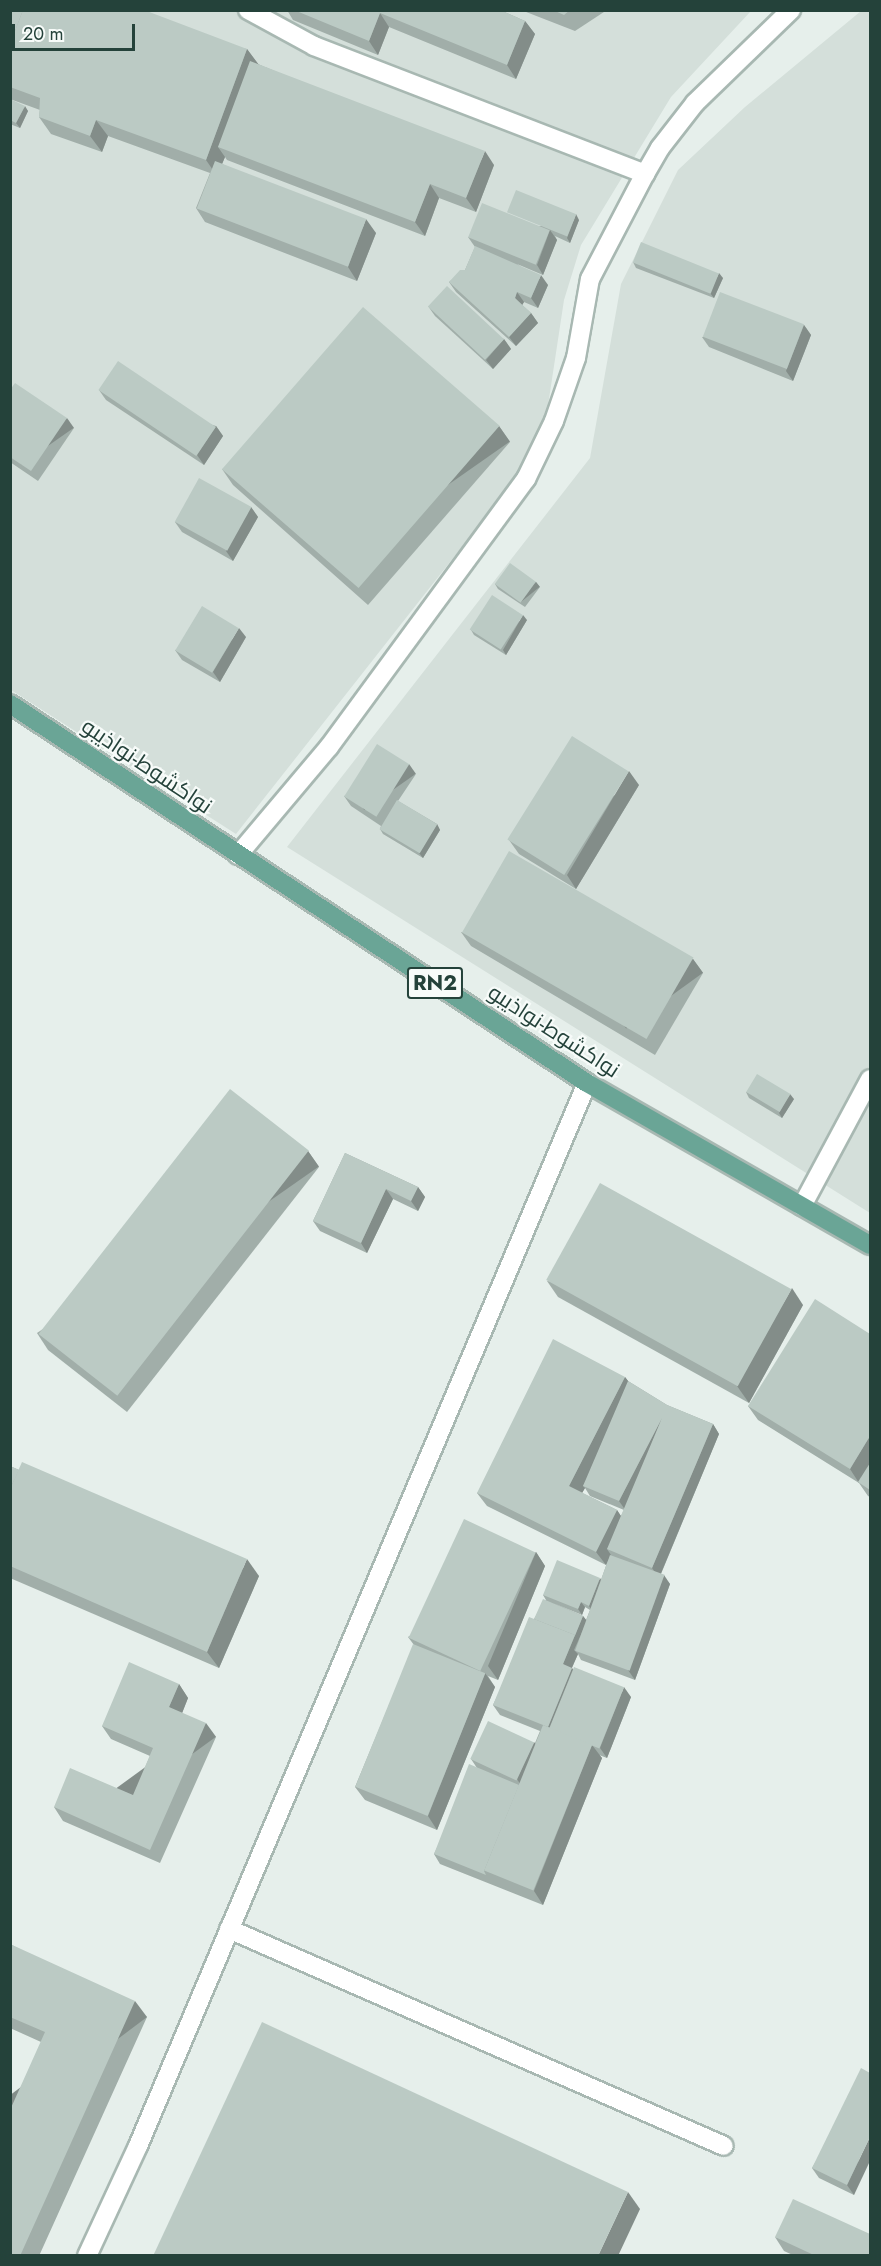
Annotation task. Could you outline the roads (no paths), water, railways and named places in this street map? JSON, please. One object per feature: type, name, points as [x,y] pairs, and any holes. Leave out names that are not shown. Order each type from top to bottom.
[{"type":"main road","name":"نواكشوط-نواذيبو","points":[[10,704],[587,1083],[870,1245]]},
{"type":"street","points":[[248,10],[314,46],[645,174]]},
{"type":"street","points":[[238,855],[329,747],[526,479],[554,421],[576,358],[590,279],[645,174],[660,148],[695,103],[791,10]]},
{"type":"street","points":[[802,1206],[870,1080]]},
{"type":"street","points":[[87,2256],[138,2146],[587,1083]]},
{"type":"street","points":[[229,1929],[724,2146]]}]
